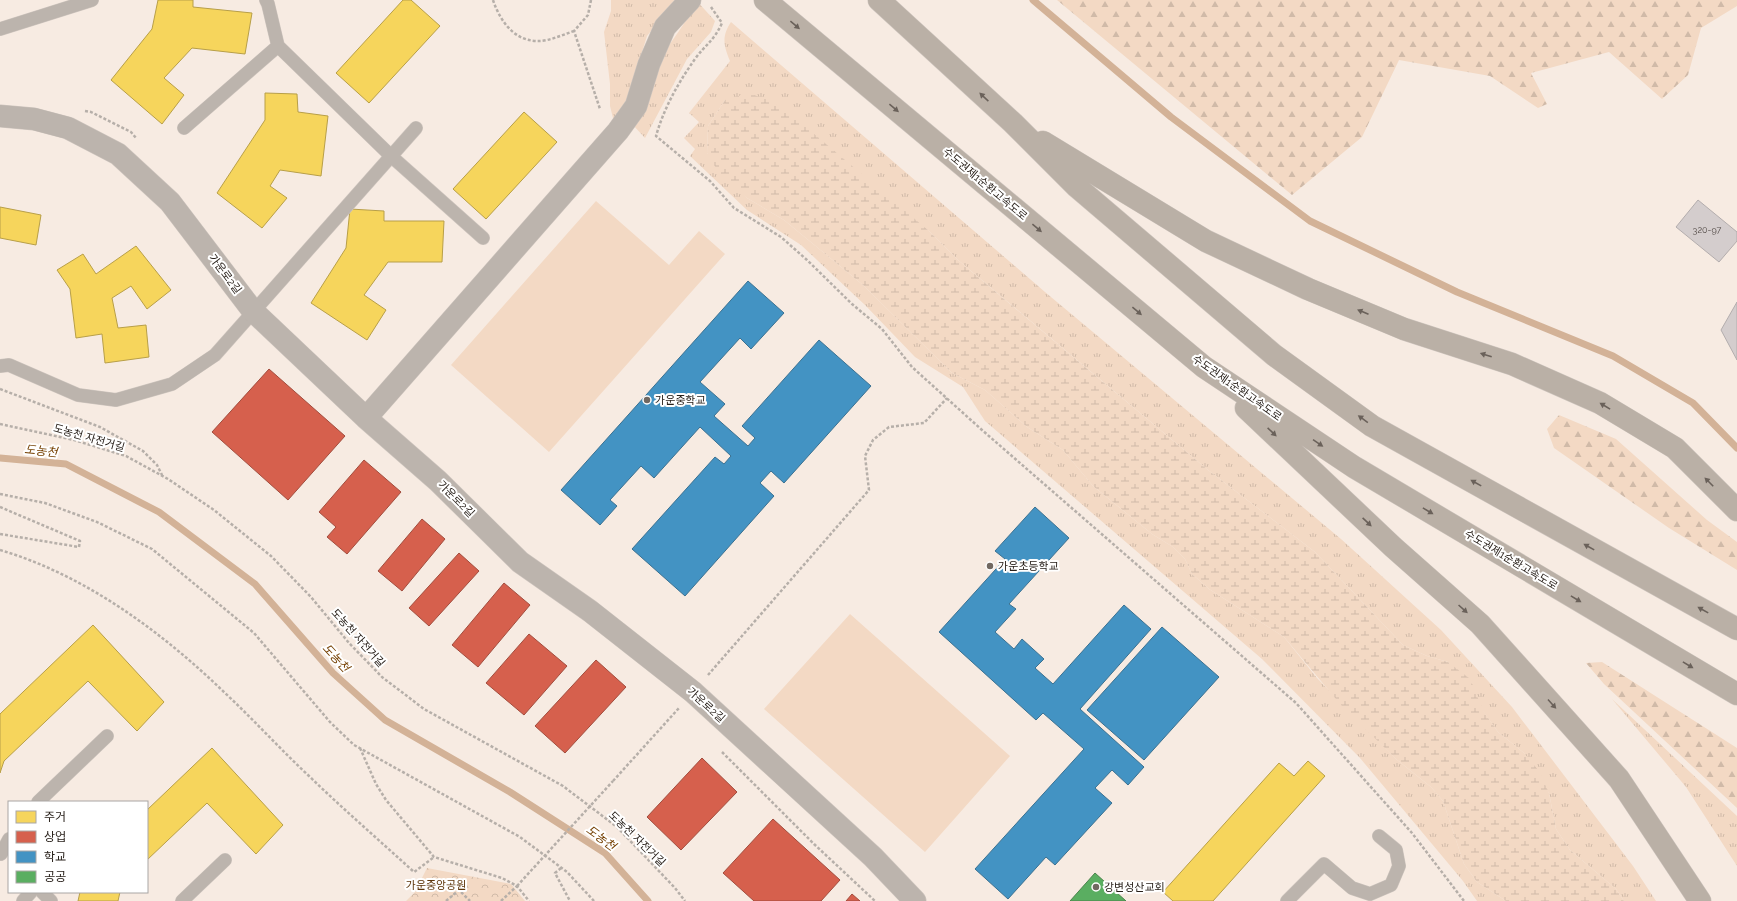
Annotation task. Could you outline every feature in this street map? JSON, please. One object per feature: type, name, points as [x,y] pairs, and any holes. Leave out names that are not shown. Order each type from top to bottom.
[{"type":"highway","name":"수도권제1순환고속도로","points":[[765,0],[1204,367],[1354,467],[1737,694]]},
{"type":"highway","points":[[879,0],[1013,123],[1077,187],[1268,350],[1372,426],[1737,629]]},
{"type":"highway","points":[[1013,123],[1206,241],[1308,289],[1404,329],[1512,364],[1600,403],[1675,448],[1737,510]]},
{"type":"highway","points":[[1204,367],[1394,547],[1480,624],[1619,779],[1700,901]]},
{"type":"street","points":[[366,418],[618,131],[636,106],[649,64],[665,27],[699,2]]},
{"type":"street","name":"가운로2길","points":[[0,116],[34,119],[68,128],[118,154],[170,202],[253,311],[366,418],[438,481],[520,562],[590,611],[693,692],[873,857],[915,901]]},
{"type":"lane","points":[[0,29],[92,0]]},
{"type":"lane","points":[[266,0],[278,46],[391,156],[483,238]]},
{"type":"lane","points":[[184,128],[278,46]]},
{"type":"lane","points":[[0,366],[9,365],[78,395],[116,400],[172,384],[215,355],[416,128]]},
{"type":"lane","points":[[39,801],[107,736]]},
{"type":"lane","points":[[1287,901],[1324,864],[1352,888],[1370,894],[1391,884],[1399,866],[1396,850],[1379,836]]},
{"type":"lane","points":[[0,854],[8,841]]},
{"type":"lane","points":[[182,901],[225,860]]},
{"type":"lane","points":[[22,901],[31,893]]},
{"type":"lane","points":[[43,893],[51,901]]},
{"type":"path","points":[[493,0],[500,17],[513,34],[532,40],[546,41],[574,31],[588,15],[592,0]]},
{"type":"path","points":[[699,2],[722,23],[716,36],[696,58],[678,84],[663,114],[656,136],[710,181],[734,208],[781,237],[807,260],[852,304],[882,329],[912,367],[1296,703],[1412,833],[1464,901]]},
{"type":"path","points":[[574,31],[600,109]]},
{"type":"path","points":[[0,389],[100,427],[143,451],[157,465],[162,476]]},
{"type":"path","points":[[706,677],[869,490],[865,456],[873,440],[889,427],[924,423],[947,398]]},
{"type":"path","name":"도농천 자전거길","points":[[0,424],[74,440],[126,456],[162,476],[214,510],[271,556],[311,597],[349,643],[382,677],[424,709],[562,786],[617,828],[675,888],[685,901]]},
{"type":"path","points":[[0,494],[52,505],[97,522],[152,549],[216,600],[254,633],[330,722],[360,748],[520,837],[561,868],[594,901]]},
{"type":"path","points":[[0,507],[80,541],[79,547],[0,534]]},
{"type":"path","points":[[0,550],[24,557],[106,598],[173,647],[226,693],[310,777],[414,872],[434,857]]},
{"type":"path","points":[[501,901],[517,886],[683,704]]},
{"type":"path","points":[[360,748],[376,784],[386,800],[434,857],[502,878],[517,886],[529,901]]},
{"type":"path","points":[[561,868],[555,873],[570,901]]},
{"type":"path","points":[[446,901],[459,890],[470,901]]},
{"type":"green space","points":[[611,0],[676,0],[647,36],[625,106],[614,122],[610,106],[610,84],[604,32],[611,11]]},
{"type":"green space","points":[[696,0],[715,21],[711,32],[687,59],[645,138],[632,124],[657,64],[688,17]]},
{"type":"green space","points":[[1057,0],[1737,0],[1737,6],[1701,28],[1688,75],[1662,99],[1609,52],[1531,73],[1547,104],[1538,108],[1490,76],[1399,60],[1362,137],[1292,195]]},
{"type":"green space","points":[[731,22],[1045,292],[1341,539],[1441,630],[1512,707],[1633,866],[1656,901],[1624,901],[1616,889],[1570,850],[1556,829],[1549,793],[1524,753],[1498,732],[1448,662],[1427,656],[1403,645],[1315,552],[1208,470],[958,260],[929,231],[725,100],[708,126],[707,153],[747,198],[784,220],[863,285],[952,373],[985,390],[1027,427],[1063,450],[1093,486],[1152,534],[1173,547],[1185,559],[1192,574],[1209,589],[1284,637],[1317,678],[1396,759],[1431,787],[1443,801],[1464,864],[1477,882],[1506,901],[1477,901],[1463,881],[1360,758],[1262,659],[985,421],[963,387],[915,357],[865,305],[801,245],[747,210],[690,156],[695,149],[684,138],[699,122],[689,113],[730,61],[724,42],[726,32]]},
{"type":"green space","points":[[748,93],[774,102],[806,127],[929,231],[958,260],[1208,470],[1315,552],[1403,645],[1427,656],[1448,662],[1469,678],[1484,712],[1498,732],[1524,753],[1539,771],[1549,793],[1556,829],[1570,850],[1616,889],[1624,901],[1506,901],[1477,882],[1464,864],[1443,801],[1431,787],[1396,759],[1341,705],[1284,637],[1209,589],[1192,574],[1185,559],[1173,547],[1152,534],[1093,486],[1063,450],[1027,427],[985,390],[952,373],[863,285],[784,220],[747,198],[720,175],[707,153],[708,126],[725,100]]},
{"type":"green space","points":[[596,201],[669,265],[699,231],[725,254],[549,452],[451,365]]},
{"type":"green space","points":[[1559,415],[1616,439],[1707,520],[1737,542],[1737,570],[1669,528],[1554,448],[1547,429]]},
{"type":"green space","points":[[850,614],[1010,756],[925,852],[764,709]]},
{"type":"green space","points":[[1602,662],[1737,748],[1737,808],[1604,684],[1586,663]]},
{"type":"green space","points":[[1612,699],[1737,816],[1737,866],[1686,787]]},
{"type":"green space","name":"가운중앙공원","points":[[427,868],[511,884],[525,901],[406,901],[415,892]]},
{"type":"building: 주거","points":[[158,0],[193,0],[193,7],[252,13],[245,54],[192,48],[164,78],[184,95],[162,124],[111,80],[152,29]]},
{"type":"building: 주거","points":[[403,0],[411,0],[440,26],[369,103],[336,73]]},
{"type":"building: 주거","points":[[265,93],[297,94],[298,112],[328,116],[321,176],[280,170],[270,186],[287,198],[262,228],[217,193],[265,120]]},
{"type":"building: 주거","points":[[524,112],[557,142],[486,219],[453,189]]},
{"type":"building: 주거","points":[[0,207],[41,215],[36,245],[0,238]]},
{"type":"building: 주거","points":[[350,209],[384,211],[384,221],[444,221],[442,262],[388,262],[364,295],[386,310],[367,340],[311,303],[346,248]]},
{"type":"building: 주거","points":[[136,246],[171,290],[147,309],[131,286],[112,298],[118,328],[146,325],[149,357],[105,363],[102,334],[76,338],[70,289],[57,270],[83,254],[96,274]]},
{"type":"building: 주거","points":[[93,625],[164,702],[137,731],[88,681],[4,761],[0,773],[0,714]]},
{"type":"building: 주거","points":[[212,748],[283,825],[256,854],[207,803],[148,859],[148,809]]},
{"type":"building: 주거","points":[[1308,761],[1325,776],[1213,901],[1173,901],[1163,892],[1279,763],[1294,776]]},
{"type":"building: 주거","points":[[80,893],[120,893],[118,901],[78,901]]},
{"type":"building: 상업","points":[[269,369],[345,436],[288,500],[212,432]]},
{"type":"building: 상업","points":[[364,460],[401,492],[347,554],[327,537],[336,527],[319,512]]},
{"type":"building: 상업","points":[[422,519],[445,539],[402,591],[378,571]]},
{"type":"building: 상업","points":[[459,553],[479,571],[429,626],[409,608]]},
{"type":"building: 상업","points":[[504,583],[530,605],[478,667],[452,645]]},
{"type":"building: 상업","points":[[529,634],[567,666],[524,715],[486,683]]},
{"type":"building: 상업","points":[[596,660],[626,687],[565,753],[535,726]]},
{"type":"building: 상업","points":[[702,758],[737,792],[681,850],[647,817]]},
{"type":"building: 상업","points":[[773,819],[840,880],[821,901],[754,901],[723,873]]},
{"type":"building: 상업","points":[[852,894],[860,901],[846,901]]},
{"type":"building: 학교","points":[[748,281],[784,313],[751,349],[740,338],[700,382],[725,404],[714,416],[748,446],[755,438],[742,426],[819,340],[871,386],[784,483],[771,471],[760,483],[774,496],[685,596],[632,549],[715,457],[724,464],[731,456],[700,427],[654,478],[641,466],[610,500],[617,506],[600,525],[561,490]]},
{"type":"building: 학교","points":[[1035,507],[1069,538],[1009,604],[1016,609],[995,632],[1014,649],[1022,639],[1044,659],[1035,668],[1053,684],[1124,605],[1151,629],[1080,709],[1144,767],[1128,785],[1112,770],[1095,788],[1112,803],[1055,865],[1046,857],[1008,899],[975,869],[1084,749],[1043,713],[1036,720],[939,632],[1005,559],[995,551]]},
{"type":"building: 학교","points":[[1162,627],[1219,677],[1144,760],[1087,710]]},
{"type":"building: 공공","name":"강변성산교회","points":[[1095,873],[1126,901],[1070,901]]},
{"type":"building: 기타","points":[[1698,200],[1737,232],[1737,241],[1719,262],[1676,227]]},
{"type":"building: 기타","points":[[1737,302],[1737,360],[1721,330]]},
{"type":"waterway","points":[[1033,0],[1171,117],[1310,221],[1457,292],[1613,356],[1693,403],[1737,448]]},
{"type":"waterway","name":"도농천","points":[[0,458],[66,464],[159,512],[255,584],[333,673],[385,720],[510,792],[605,853],[648,901]]},
{"type":"place","name":"가운중학교","points":[[647,400]]},
{"type":"place","name":"가운초등학교","points":[[990,566]]},
{"type":"place","name":"강변성산교회","points":[[1096,887]]}]
